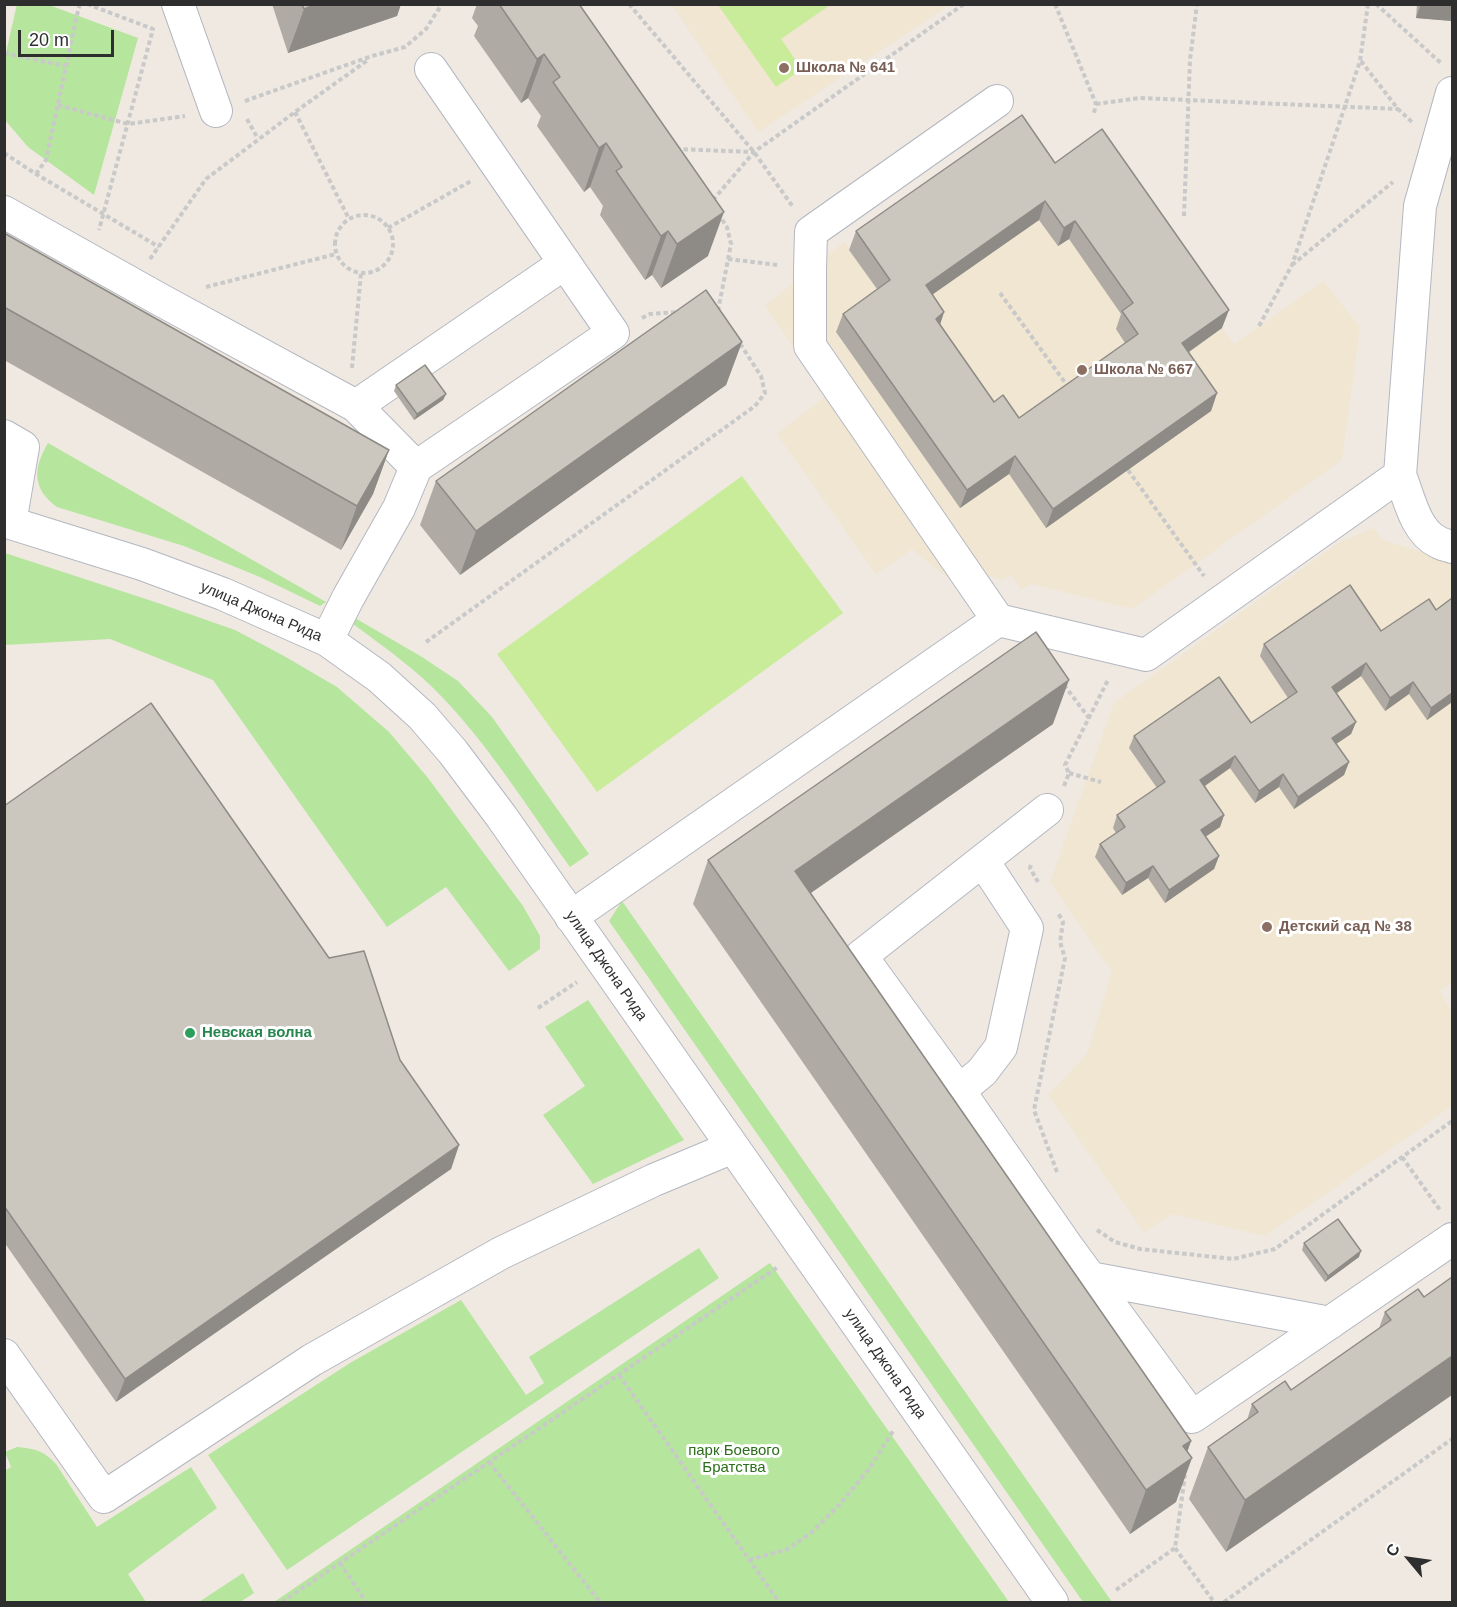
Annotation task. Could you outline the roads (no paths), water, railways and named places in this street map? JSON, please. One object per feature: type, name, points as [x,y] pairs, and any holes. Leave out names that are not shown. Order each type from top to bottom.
[{"type":"street","points":[[178,4],[216,111]]},
{"type":"street","points":[[327,640],[399,508],[416,467],[613,333],[430,69]]},
{"type":"street","points":[[1448,79],[1438,145],[1420,206],[1400,475],[1415,514],[1425,532],[1438,542],[1452,547]]},
{"type":"street","points":[[997,101],[811,232],[810,346],[998,620],[1146,655],[1400,475]]},
{"type":"street","points":[[4,212],[352,404],[416,467]]},
{"type":"street","points":[[352,404],[565,263]]},
{"type":"street","points":[[4,436],[22,447],[7,522]]},
{"type":"street","name":"улица Джона Рида","points":[[7,522],[142,564],[213,590],[327,640],[379,677],[422,716],[453,752],[571,917],[1052,1602]]},
{"type":"street","points":[[571,917],[998,620]]},
{"type":"street","points":[[1054,802],[983,861],[861,956],[1192,1417],[1452,1239]]},
{"type":"street","points":[[959,1090],[982,1072],[1001,1047],[1028,928],[983,861]]},
{"type":"street","points":[[4,1355],[104,1497],[312,1360],[501,1253],[654,1180],[733,1147]]},
{"type":"street","points":[[1090,1278],[1330,1323]]},
{"type":"place","name":"Школа № 641","points":[[784,68]]},
{"type":"place","name":"Школа № 667","points":[[1082,370]]},
{"type":"place","name":"Детский сад № 38","points":[[1267,927]]},
{"type":"place","name":"Невская волна","points":[[190,1033]]},
{"type":"park label","name":"парк Боевого Братства","points":[[734,1460]]}]
